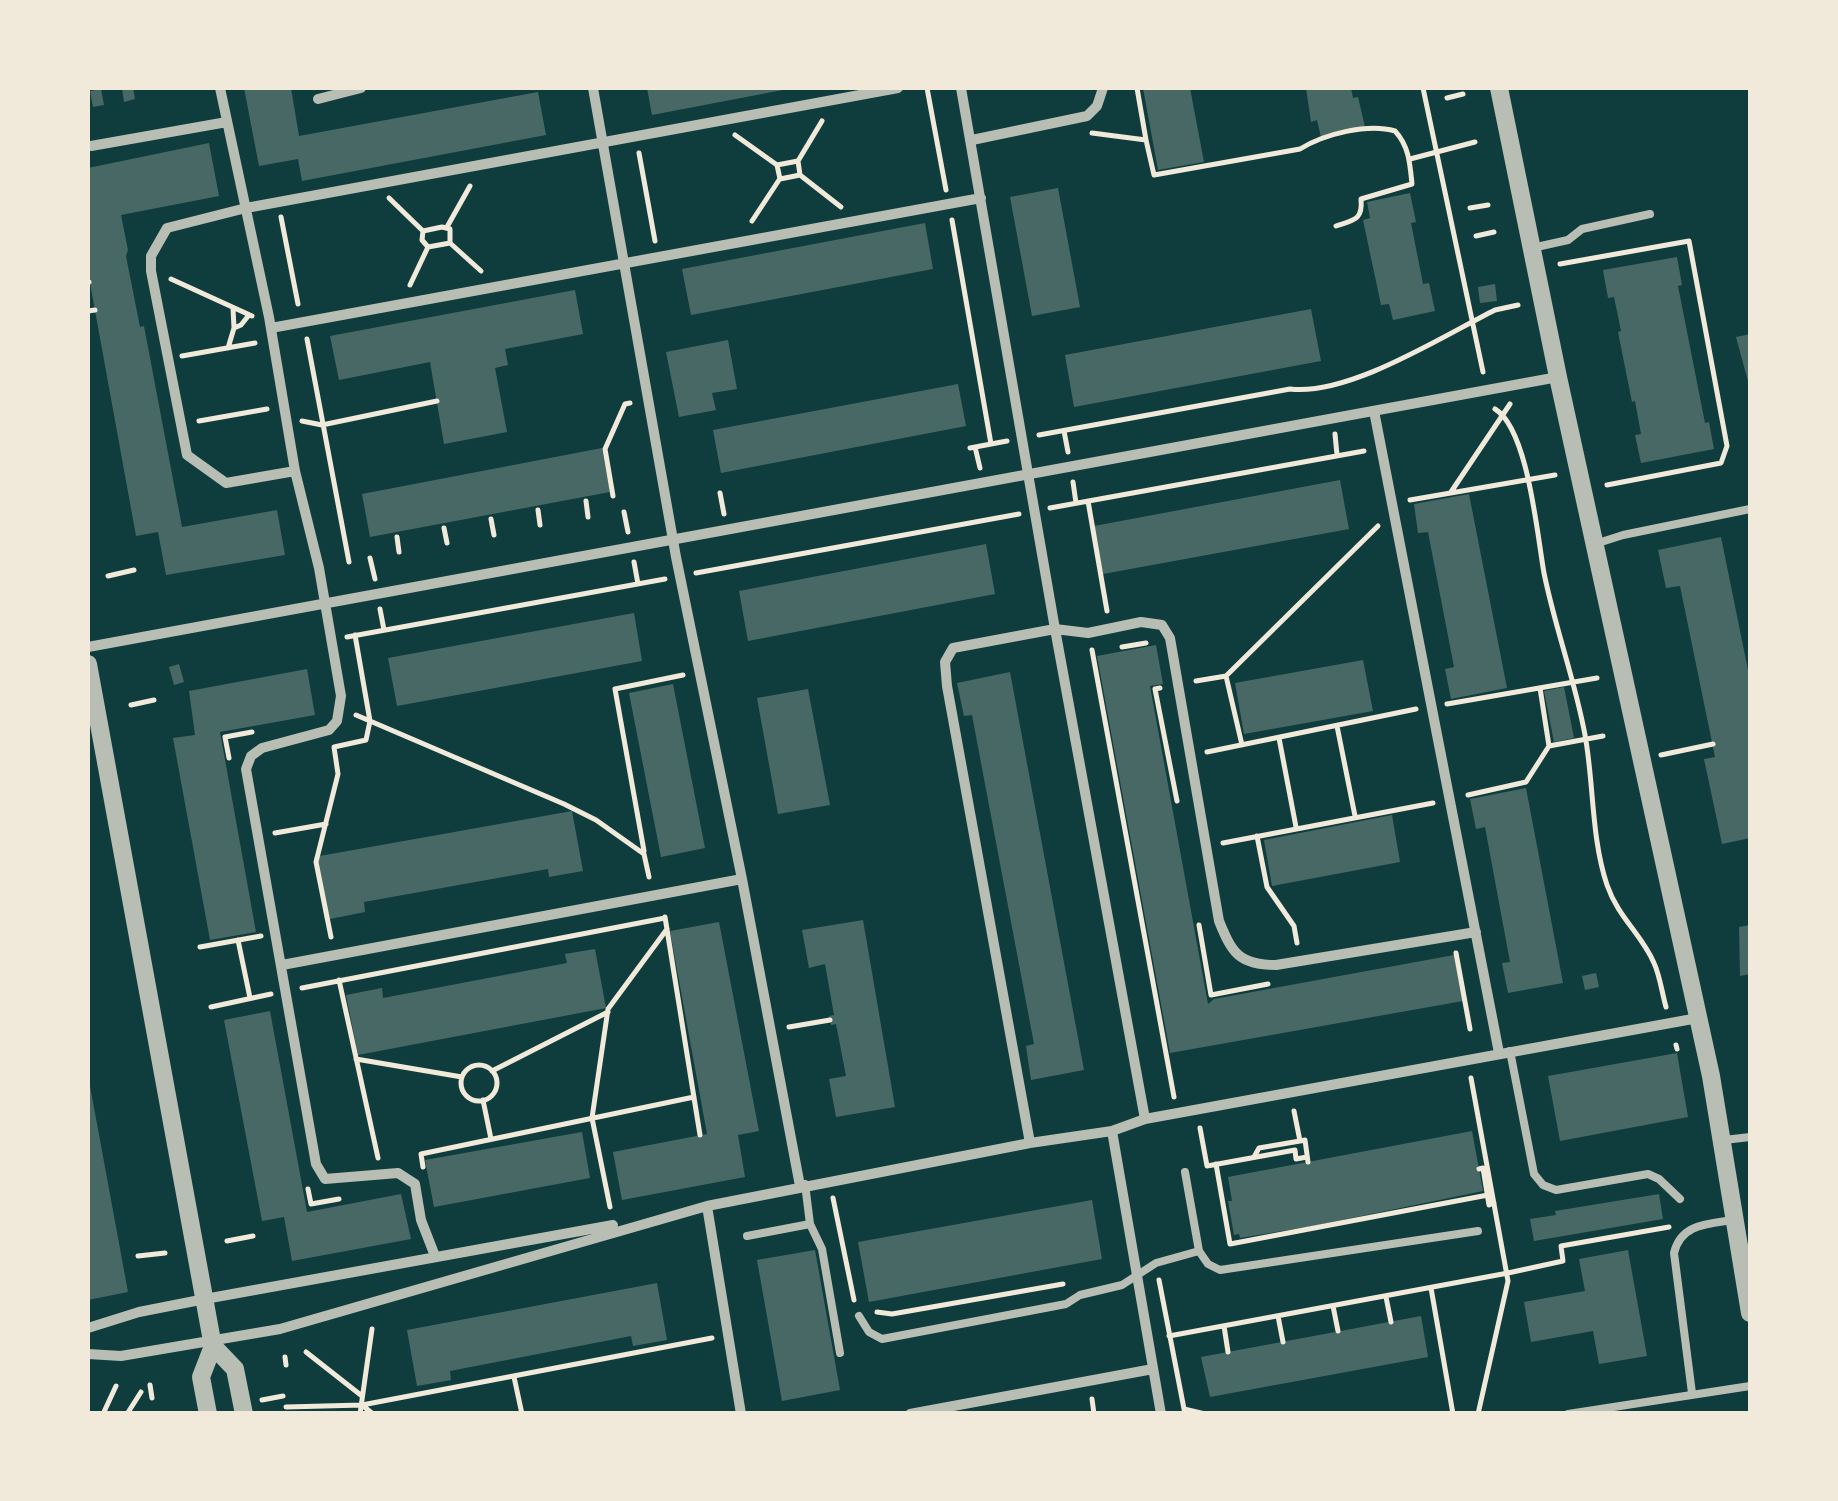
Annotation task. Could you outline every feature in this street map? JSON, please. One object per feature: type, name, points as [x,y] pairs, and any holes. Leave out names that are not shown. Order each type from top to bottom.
[{"type":"street","points":[[220,88],[271,328],[295,471],[319,568],[341,696],[337,721],[318,735],[262,748],[251,756],[246,769],[316,1164],[325,1179],[398,1172],[415,1184],[421,1220],[435,1256]]},
{"type":"street","points":[[318,100],[361,88]]},
{"type":"street","points":[[593,88],[674,539],[802,1185]]},
{"type":"street","points":[[295,471],[226,482],[187,455],[150,271],[151,256],[168,228],[246,208],[898,88]]},
{"type":"street","points":[[961,88],[1054,629],[1145,1119]]},
{"type":"street","points":[[972,140],[1087,116],[1097,106],[1103,88]]},
{"type":"street","points":[[1499,88],[1724,1140],[1750,1314]]},
{"type":"street","points":[[91,146],[227,122]]},
{"type":"street","points":[[271,328],[980,198]]},
{"type":"street","points":[[88,647],[1558,378]]},
{"type":"street","points":[[1374,411],[1449,800],[1504,1052]]},
{"type":"street","points":[[1030,1143],[945,662],[953,648],[1054,629],[1088,632],[1154,622],[1162,625],[1170,638],[1219,921],[1228,945],[1243,960],[1256,965],[1300,961],[1476,932]]},
{"type":"street","points":[[88,664],[213,1344],[235,1370],[244,1414]]},
{"type":"street","points":[[282,965],[742,879]]},
{"type":"street","points":[[88,1328],[139,1312],[204,1299],[664,1216],[802,1185],[1030,1143],[1112,1132],[1145,1119],[1698,1018]]},
{"type":"street","points":[[1112,1132],[1161,1414]]},
{"type":"street","points":[[707,1206],[741,1414]]},
{"type":"street","points":[[88,1354],[121,1356],[213,1344],[280,1329],[664,1216]]},
{"type":"street","points":[[208,1414],[202,1377],[213,1344]]},
{"type":"street","points":[[910,1414],[1153,1369]]},
{"type":"lane","points":[[1532,248],[1568,240],[1582,229],[1650,214]]},
{"type":"lane","points":[[1595,544],[1750,509]]},
{"type":"lane","points":[[1504,1052],[1534,1174],[1543,1185],[1556,1190],[1648,1174],[1680,1198]]},
{"type":"lane","points":[[1724,1140],[1750,1137]]},
{"type":"lane","points":[[1185,1172],[1199,1252],[1208,1264],[1220,1270],[1478,1230]]},
{"type":"lane","points":[[802,1185],[810,1224],[822,1250],[840,1353]]},
{"type":"lane","points":[[1692,1393],[1674,1253],[1677,1239],[1687,1230],[1736,1220]]},
{"type":"lane","points":[[747,1236],[810,1224]]},
{"type":"lane","points":[[859,1316],[869,1332],[882,1339],[1066,1304],[1080,1295],[1122,1285],[1156,1264],[1199,1252]]},
{"type":"lane","points":[[1568,1414],[1750,1386]]},
{"type":"path","points":[[926,88],[991,444]]},
{"type":"path","points":[[1137,88],[1154,175],[1300,150],[1315,140],[1385,128],[1396,130],[1410,159],[1412,184],[1362,199],[1359,218],[1336,226]]},
{"type":"path","points":[[1423,88],[1484,372]]},
{"type":"path","points":[[1447,98],[1463,94]]},
{"type":"path","points":[[836,99],[798,162],[800,175],[860,222]]},
{"type":"path","points":[[715,121],[777,165],[780,179]]},
{"type":"path","points":[[1084,132],[1146,140]]},
{"type":"path","points":[[636,134],[658,258]]},
{"type":"path","points":[[1410,159],[1475,142]]},
{"type":"path","points":[[777,165],[798,162]]},
{"type":"path","points":[[447,227],[481,166]]},
{"type":"path","points":[[736,245],[780,179],[800,175]]},
{"type":"path","points":[[375,185],[423,231],[424,244],[433,248],[450,243],[452,233],[447,227]]},
{"type":"path","points":[[278,202],[349,562]]},
{"type":"path","points":[[1470,208],[1488,205]]},
{"type":"path","points":[[423,231],[447,227]]},
{"type":"path","points":[[1476,236],[1494,232]]},
{"type":"path","points":[[1560,264],[1689,241],[1728,446],[1722,463],[1607,485]]},
{"type":"path","points":[[150,271],[259,319]]},
{"type":"path","points":[[1033,436],[1290,388],[1304,390],[1342,383],[1495,310],[1518,304]]},
{"type":"path","points":[[228,348],[234,308]]},
{"type":"path","points":[[234,328],[242,325],[249,314]]},
{"type":"path","points":[[168,358],[263,341]]},
{"type":"path","points":[[286,418],[322,424],[437,401]]},
{"type":"path","points":[[613,496],[605,449],[625,404],[636,402]]},
{"type":"path","points":[[1451,492],[1510,404]]},
{"type":"path","points":[[181,424],[274,408]]},
{"type":"path","points":[[1490,408],[1508,420],[1522,456],[1552,613],[1586,739],[1588,777],[1608,887],[1620,916],[1654,962],[1666,1007]]},
{"type":"path","points":[[988,425],[1004,422]]},
{"type":"path","points":[[1064,431],[1068,454]]},
{"type":"path","points":[[1337,454],[1334,435],[1348,432]]},
{"type":"path","points":[[990,466],[979,468],[972,447],[1007,441],[1006,451]]},
{"type":"path","points":[[331,937],[316,862],[338,774],[334,747],[366,740],[370,721],[354,635],[1370,448]]},
{"type":"path","points":[[1242,745],[1226,676],[1394,512],[1408,500],[1554,475]]},
{"type":"path","points":[[1072,479],[1076,503]]},
{"type":"path","points":[[586,501],[588,517]]},
{"type":"path","points":[[1088,501],[1116,649],[1158,640]]},
{"type":"path","points":[[1017,505],[1019,514]]},
{"type":"path","points":[[538,510],[540,525]]},
{"type":"path","points":[[624,512],[628,535]]},
{"type":"path","points":[[968,513],[970,523]]},
{"type":"path","points":[[491,519],[494,535]]},
{"type":"path","points":[[444,528],[448,543]]},
{"type":"path","points":[[396,537],[399,552]]},
{"type":"path","points":[[733,555],[735,566]]},
{"type":"path","points":[[370,558],[376,582]]},
{"type":"path","points":[[633,560],[638,584]]},
{"type":"path","points":[[108,576],[134,570]]},
{"type":"path","points":[[380,606],[384,630]]},
{"type":"path","points":[[1088,632],[1169,1085]]},
{"type":"path","points":[[1092,653],[1104,651]]},
{"type":"path","points":[[686,674],[615,689],[644,854],[665,918],[700,1135]]},
{"type":"path","points":[[1170,760],[1433,706],[1597,678]]},
{"type":"path","points":[[1167,686],[1156,689],[1179,815]]},
{"type":"path","points":[[1206,847],[1526,782],[1550,746],[1540,688]]},
{"type":"path","points":[[131,705],[154,700]]},
{"type":"path","points":[[340,708],[564,804],[596,820],[644,854]]},
{"type":"path","points":[[1336,726],[1355,817]]},
{"type":"path","points":[[1550,746],[1603,736]]},
{"type":"path","points":[[1279,738],[1296,828]]},
{"type":"path","points":[[1643,758],[1712,744]]},
{"type":"path","points":[[258,836],[326,824]]},
{"type":"path","points":[[1198,923],[1212,995],[1303,978],[1294,926],[1267,887],[1258,836]]},
{"type":"path","points":[[211,1007],[665,918]]},
{"type":"path","points":[[610,1206],[592,1118],[608,1012],[667,929]]},
{"type":"path","points":[[238,940],[250,998]]},
{"type":"path","points":[[1456,953],[1470,1029]]},
{"type":"path","points":[[339,980],[381,1174]]},
{"type":"path","points":[[492,1072],[608,1012]]},
{"type":"path","points":[[789,1027],[830,1020]]},
{"type":"path","points":[[356,1059],[462,1077]]},
{"type":"path","points":[[474,1066],[485,1066],[492,1072],[495,1090],[483,1100],[466,1096],[461,1085],[462,1077],[474,1066]]},
{"type":"path","points":[[1471,1078],[1508,1273],[1478,1414]]},
{"type":"path","points":[[421,1154],[694,1097]]},
{"type":"path","points":[[483,1100],[491,1139]]},
{"type":"path","points":[[1294,1110],[1300,1141]]},
{"type":"path","points":[[1200,1128],[1208,1166],[1295,1150],[1296,1159],[1308,1160],[1305,1140],[1259,1148],[1254,1157]]},
{"type":"path","points":[[1216,1164],[1230,1244],[1488,1195]]},
{"type":"path","points":[[1479,1169],[1483,1168],[1490,1204],[1494,1204]]},
{"type":"path","points":[[832,1196],[854,1301]]},
{"type":"path","points":[[1169,1336],[1563,1261],[1560,1246],[1676,1225]]},
{"type":"path","points":[[227,1241],[253,1236]]},
{"type":"path","points":[[138,1256],[166,1253]]},
{"type":"path","points":[[1156,1264],[1184,1411],[1205,1414]]},
{"type":"path","points":[[870,1308],[885,1315],[1063,1284]]},
{"type":"path","points":[[1431,1288],[1452,1413]]},
{"type":"path","points":[[1386,1296],[1391,1322]]},
{"type":"path","points":[[1333,1306],[1338,1332]]},
{"type":"path","points":[[1278,1316],[1283,1342]]},
{"type":"path","points":[[1224,1326],[1228,1352]]},
{"type":"path","points":[[360,1414],[372,1328]]},
{"type":"path","points":[[286,1408],[362,1405],[712,1338]]},
{"type":"path","points":[[306,1352],[362,1396]]},
{"type":"path","points":[[514,1376],[522,1414]]},
{"type":"path","points":[[150,1384],[152,1398]]},
{"type":"path","points":[[103,1414],[116,1386]]},
{"type":"path","points":[[127,1414],[141,1392]]},
{"type":"path","points":[[261,1400],[284,1396]]},
{"type":"path","points":[[1092,1399],[1094,1414]]},
{"type":"path","points":[[362,1405],[373,1414]]},
{"type":"building","points":[[122,88],[133,88],[135,99],[124,102]]},
{"type":"building","points":[[244,88],[291,88],[299,136],[538,92],[546,135],[302,181],[298,159],[259,166]]},
{"type":"building","points":[[647,88],[788,88],[788,89],[652,115]]},
{"type":"building","points":[[1143,88],[1190,88],[1204,162],[1158,170]]},
{"type":"building","points":[[1306,88],[1351,88],[1353,98],[1358,97],[1365,127],[1321,137],[1317,120],[1311,122]]},
{"type":"building","points":[[101,89],[104,105],[93,107],[90,91]]},
{"type":"building","points":[[209,143],[219,196],[121,215],[126,256],[140,327],[144,326],[182,527],[277,510],[285,555],[166,575],[158,532],[136,536],[88,272],[88,168]]},
{"type":"building","points":[[1058,188],[1080,307],[1032,316],[1010,197]]},
{"type":"building","points":[[1410,193],[1416,222],[1411,223],[1423,284],[1429,283],[1435,311],[1393,320],[1389,304],[1381,305],[1363,220],[1370,218],[1367,202]]},
{"type":"building","points":[[925,223],[933,269],[691,315],[682,269]]},
{"type":"building","points":[[1677,257],[1682,285],[1678,286],[1705,423],[1709,422],[1714,449],[1641,463],[1635,435],[1641,434],[1635,401],[1632,402],[1614,297],[1608,298],[1603,270]]},
{"type":"building","points":[[1495,284],[1497,301],[1480,303],[1478,287]]},
{"type":"building","points":[[575,290],[583,334],[505,349],[508,365],[495,368],[507,432],[444,444],[430,362],[339,380],[330,336]]},
{"type":"building","points":[[1311,309],[1321,361],[1074,407],[1065,355]]},
{"type":"building","points":[[1750,334],[1750,385],[1749,385],[1736,337]]},
{"type":"building","points":[[728,340],[737,389],[712,393],[716,410],[679,417],[666,352]]},
{"type":"building","points":[[958,384],[966,426],[721,473],[713,430]]},
{"type":"building","points":[[602,448],[610,492],[370,537],[362,494]]},
{"type":"building","points":[[1340,480],[1349,529],[1103,574],[1094,526]]},
{"type":"building","points":[[1469,494],[1507,688],[1451,699],[1445,669],[1454,667],[1428,532],[1418,533],[1414,504]]},
{"type":"building","points":[[1721,537],[1750,680],[1750,838],[1722,844],[1704,759],[1715,757],[1680,586],[1666,588],[1658,550]]},
{"type":"building","points":[[986,544],[995,594],[748,641],[739,591]]},
{"type":"building","points":[[634,613],[642,661],[397,706],[388,658]]},
{"type":"building","points":[[1156,645],[1163,684],[1150,686],[1208,1004],[1214,999],[1454,955],[1463,1001],[1170,1053],[1097,656]]},
{"type":"building","points":[[1363,660],[1373,711],[1244,734],[1235,683]]},
{"type":"building","points":[[179,664],[184,682],[174,685],[169,667]]},
{"type":"building","points":[[307,669],[315,715],[220,732],[256,932],[210,940],[173,738],[195,735],[189,691]]},
{"type":"building","points":[[1010,672],[1084,1070],[1031,1080],[1026,1046],[1034,1044],[972,715],[964,716],[957,683]]},
{"type":"building","points":[[673,684],[705,848],[661,857],[629,693]]},
{"type":"building","points":[[1564,687],[1574,738],[1554,742],[1544,691]]},
{"type":"building","points":[[808,689],[830,805],[778,814],[757,698]]},
{"type":"building","points":[[1526,788],[1563,983],[1508,993],[1502,963],[1510,962],[1485,827],[1476,829],[1470,799]]},
{"type":"building","points":[[572,811],[583,871],[549,877],[548,869],[364,902],[365,912],[325,920],[314,857]]},
{"type":"building","points":[[1392,815],[1400,862],[1272,886],[1264,840]]},
{"type":"building","points":[[863,920],[895,1107],[836,1117],[829,1079],[846,1076],[836,1024],[831,1025],[829,1016],[834,1015],[825,964],[809,968],[802,930]]},
{"type":"building","points":[[719,922],[759,1131],[738,1135],[745,1177],[622,1200],[613,1152],[707,1134],[670,931]]},
{"type":"building","points":[[1750,925],[1750,974],[1740,976],[1739,927]]},
{"type":"building","points":[[595,949],[606,1008],[358,1055],[346,995],[382,988],[383,998],[567,963],[565,954]]},
{"type":"building","points":[[1596,973],[1599,987],[1585,990],[1582,976]]},
{"type":"building","points":[[270,1011],[307,1212],[401,1194],[411,1239],[292,1261],[284,1217],[262,1221],[224,1020]]},
{"type":"building","points":[[1677,1053],[1688,1117],[1560,1141],[1548,1076]]},
{"type":"building","points":[[88,1075],[128,1292],[88,1300]]},
{"type":"building","points":[[1472,1131],[1483,1191],[1313,1226],[1240,1238],[1239,1234],[1234,1235],[1228,1177]]},
{"type":"building","points":[[582,1132],[590,1178],[434,1207],[425,1160]]},
{"type":"building","points":[[1659,1194],[1663,1219],[1534,1241],[1530,1219],[1556,1215],[1555,1211]]},
{"type":"building","points":[[1092,1200],[1102,1259],[869,1302],[858,1242]]},
{"type":"building","points":[[815,1250],[840,1390],[782,1401],[757,1260]]},
{"type":"building","points":[[1628,1250],[1647,1356],[1599,1364],[1593,1331],[1531,1342],[1524,1302],[1585,1291],[1579,1259]]},
{"type":"building","points":[[657,1283],[667,1340],[633,1346],[631,1336],[450,1371],[451,1380],[417,1386],[407,1330]]},
{"type":"building","points":[[1421,1316],[1428,1357],[1210,1397],[1201,1357]]}]
